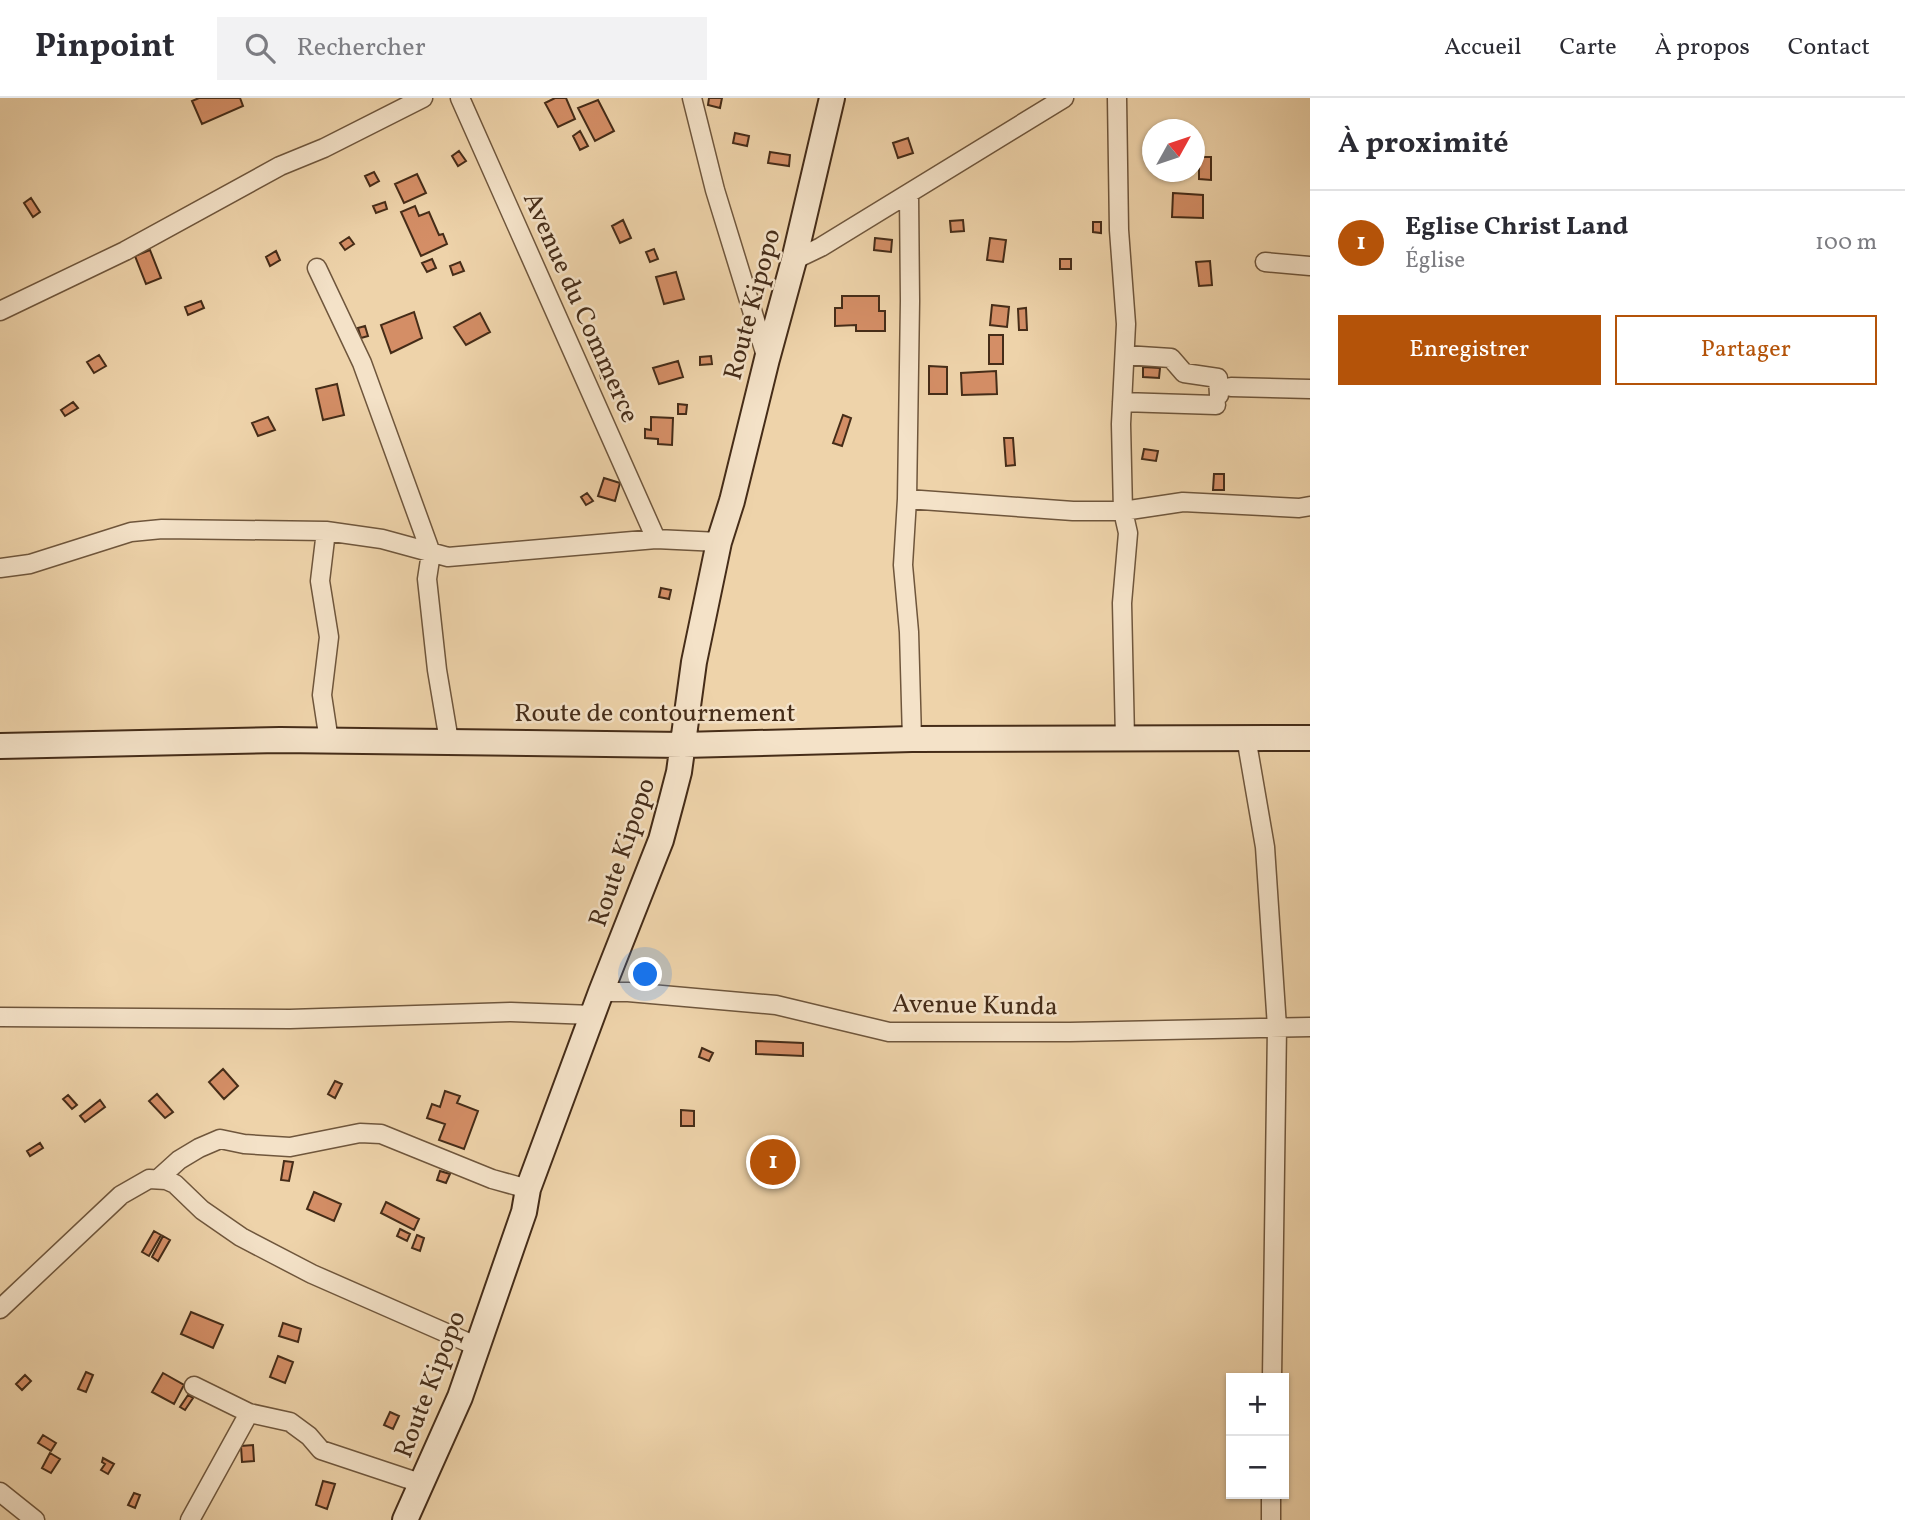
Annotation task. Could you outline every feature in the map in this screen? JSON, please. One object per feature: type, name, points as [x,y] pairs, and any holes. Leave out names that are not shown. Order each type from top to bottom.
[{"type":"main road","name":"Route Kipopo","points":[[405,1520],[460,1397],[524,1212],[528,1189],[661,839],[680,772],[694,662],[719,542],[794,260],[832,98]]},
{"type":"main road","name":"Route de contournement","points":[[0,746],[266,740],[683,745],[912,739],[1310,737]]},
{"type":"street","points":[[0,311],[147,239],[279,166],[324,148],[423,98]]},
{"type":"street","name":"Avenue du Commerce","points":[[460,98],[656,539]]},
{"type":"street","points":[[692,98],[715,190],[767,359]]},
{"type":"street","points":[[794,260],[821,247],[1064,98]]},
{"type":"street","points":[[1117,98],[1119,230],[1126,310],[1122,402],[1123,511],[1128,533],[1122,603],[1125,739]]},
{"type":"street","points":[[909,194],[908,499],[903,565],[909,632],[912,739]]},
{"type":"street","points":[[1265,262],[1310,266]]},
{"type":"street","points":[[317,268],[362,363],[431,553],[427,579],[437,670],[449,741]]},
{"type":"street","points":[[1125,355],[1171,358],[1184,373],[1218,379],[1222,396]]},
{"type":"street","points":[[1122,402],[1310,389]]},
{"type":"street","points":[[908,499],[1073,511],[1123,511],[1183,502],[1299,508],[1310,506]]},
{"type":"street","points":[[0,568],[30,564],[112,536],[144,530],[326,531],[369,537],[457,557],[656,539],[719,542]]},
{"type":"street","points":[[326,531],[320,581],[329,637],[322,695],[329,741]]},
{"type":"street","points":[[1246,737],[1265,847],[1277,1027],[1272,1373]]},
{"type":"street","name":"Avenue Kunda","points":[[0,1017],[290,1018],[511,1012],[597,1004],[628,992],[776,1004],[889,1032],[1070,1032],[1310,1027]]},
{"type":"street","points":[[0,1309],[121,1195],[137,1185],[158,1179],[199,1147],[220,1139],[244,1144],[290,1147],[360,1133],[382,1134],[492,1179],[528,1189]]},
{"type":"street","points":[[158,1179],[175,1184],[202,1210],[241,1237],[312,1274],[476,1346]]},
{"type":"street","points":[[194,1385],[249,1413],[290,1422],[309,1436],[321,1450],[423,1484]]},
{"type":"street","points":[[190,1520],[249,1413]]},
{"type":"street","points":[[0,1492],[35,1520]]},
{"type":"street","points":[[1270,1520],[1271,1499]]},
{"type":"building","points":[[199,98],[240,98],[243,106],[202,124],[192,101]]},
{"type":"building","points":[[555,98],[566,98],[575,119],[558,127],[545,103]]},
{"type":"building","points":[[709,98],[722,98],[720,108],[708,105]]},
{"type":"building","points":[[598,100],[614,131],[595,141],[578,108]]},
{"type":"building","points":[[580,131],[588,146],[580,150],[573,136]]},
{"type":"building","points":[[735,133],[749,136],[747,146],[733,143]]},
{"type":"building","points":[[908,138],[913,153],[898,158],[893,143]]},
{"type":"building","points":[[459,151],[466,161],[458,166],[452,156]]},
{"type":"building","points":[[770,152],[790,155],[789,166],[768,163]]},
{"type":"building","points":[[1205,157],[1211,157],[1211,180],[1205,180]]},
{"type":"building","points":[[374,172],[379,181],[370,186],[365,176]]},
{"type":"building","points":[[417,174],[426,193],[404,203],[395,184]]},
{"type":"building","points":[[1173,193],[1203,195],[1203,218],[1172,217]]},
{"type":"building","points":[[31,198],[40,212],[33,217],[24,203]]},
{"type":"building","points":[[385,202],[387,209],[376,213],[373,206]]},
{"type":"building","points":[[415,206],[419,216],[429,212],[439,235],[443,234],[447,244],[421,256],[401,212]]},
{"type":"building","points":[[623,220],[631,238],[620,243],[612,226]]},
{"type":"building","points":[[963,220],[964,231],[951,232],[950,221]]},
{"type":"building","points":[[1093,222],[1101,222],[1101,233],[1093,232]]},
{"type":"building","points":[[349,237],[354,244],[345,250],[340,243]]},
{"type":"building","points":[[875,238],[892,240],[891,252],[874,250]]},
{"type":"building","points":[[990,238],[1006,240],[1003,262],[987,260]]},
{"type":"building","points":[[654,249],[658,259],[650,262],[646,252]]},
{"type":"building","points":[[150,250],[161,278],[146,284],[135,256]]},
{"type":"building","points":[[276,251],[280,260],[270,266],[266,257]]},
{"type":"building","points":[[432,259],[436,268],[427,272],[422,263]]},
{"type":"building","points":[[1060,259],[1071,259],[1071,269],[1060,269]]},
{"type":"building","points":[[1210,261],[1212,285],[1199,286],[1196,262]]},
{"type":"building","points":[[460,262],[464,271],[453,275],[450,266]]},
{"type":"building","points":[[676,272],[684,299],[664,304],[656,277]]},
{"type":"building","points":[[842,296],[879,296],[879,311],[885,311],[885,331],[856,331],[856,325],[835,326],[835,308],[842,308]]},
{"type":"building","points":[[201,301],[204,308],[188,315],[185,307]]},
{"type":"building","points":[[992,305],[1009,307],[1007,327],[990,325]]},
{"type":"building","points":[[1026,308],[1027,330],[1019,330],[1018,309]]},
{"type":"building","points":[[414,312],[422,338],[391,353],[381,325]]},
{"type":"building","points":[[480,313],[490,332],[466,345],[454,327]]},
{"type":"building","points":[[365,326],[368,336],[361,338],[358,328]]},
{"type":"building","points":[[989,335],[1003,335],[1003,364],[989,364]]},
{"type":"building","points":[[99,355],[106,366],[94,373],[87,362]]},
{"type":"building","points":[[711,356],[712,364],[700,365],[700,357]]},
{"type":"building","points":[[678,361],[683,377],[659,384],[653,368]]},
{"type":"building","points":[[610,364],[613,376],[601,378],[599,368]]},
{"type":"building","points":[[929,366],[947,367],[947,394],[929,394]]},
{"type":"building","points":[[1143,367],[1160,368],[1159,378],[1143,377]]},
{"type":"building","points":[[996,371],[997,394],[962,395],[961,373]]},
{"type":"building","points":[[337,384],[344,415],[323,420],[316,389]]},
{"type":"building","points":[[73,402],[78,408],[65,416],[61,410]]},
{"type":"building","points":[[678,404],[687,405],[686,414],[678,414]]},
{"type":"building","points":[[843,415],[851,418],[842,446],[833,443]]},
{"type":"building","points":[[268,417],[275,430],[258,436],[252,423]]},
{"type":"building","points":[[651,417],[673,418],[672,445],[658,444],[658,439],[645,438],[645,429],[651,430]]},
{"type":"building","points":[[1004,438],[1013,438],[1015,465],[1006,466]]},
{"type":"building","points":[[1144,449],[1158,451],[1156,461],[1142,459]]},
{"type":"building","points":[[1214,474],[1224,474],[1224,490],[1213,490]]},
{"type":"building","points":[[604,478],[620,483],[615,501],[598,496]]},
{"type":"building","points":[[587,493],[593,501],[586,505],[581,497]]},
{"type":"building","points":[[661,588],[671,590],[669,599],[659,597]]},
{"type":"building","points":[[756,1041],[803,1043],[803,1056],[756,1054]]},
{"type":"building","points":[[702,1048],[713,1053],[709,1061],[699,1057]]},
{"type":"building","points":[[223,1069],[238,1086],[224,1099],[209,1082]]},
{"type":"building","points":[[335,1081],[342,1084],[335,1098],[328,1094]]},
{"type":"building","points":[[445,1091],[460,1096],[457,1103],[478,1111],[464,1149],[439,1140],[445,1124],[427,1118],[432,1104],[440,1107]]},
{"type":"building","points":[[157,1094],[173,1112],[165,1118],[149,1101]]},
{"type":"building","points":[[68,1095],[77,1105],[72,1109],[63,1099]]},
{"type":"building","points":[[100,1100],[105,1107],[85,1122],[80,1116]]},
{"type":"building","points":[[681,1110],[694,1111],[694,1126],[681,1126]]},
{"type":"building","points":[[40,1143],[43,1148],[30,1156],[27,1151]]},
{"type":"building","points":[[284,1161],[293,1162],[289,1181],[281,1180]]},
{"type":"building","points":[[440,1171],[450,1174],[446,1183],[437,1180]]},
{"type":"building","points":[[314,1192],[341,1204],[334,1221],[307,1209]]},
{"type":"building","points":[[386,1202],[419,1219],[414,1230],[381,1213]]},
{"type":"building","points":[[400,1229],[410,1234],[407,1241],[397,1236]]},
{"type":"building","points":[[154,1231],[161,1235],[149,1256],[142,1252]]},
{"type":"building","points":[[417,1235],[424,1238],[420,1251],[412,1248]]},
{"type":"building","points":[[163,1236],[170,1240],[158,1261],[152,1257]]},
{"type":"building","points":[[191,1312],[223,1325],[213,1348],[181,1334]]},
{"type":"building","points":[[283,1323],[301,1329],[298,1342],[279,1336]]},
{"type":"building","points":[[278,1356],[293,1362],[285,1383],[270,1377]]},
{"type":"building","points":[[86,1372],[93,1375],[86,1392],[78,1389]]},
{"type":"building","points":[[163,1373],[184,1385],[174,1404],[152,1392]]},
{"type":"building","points":[[25,1375],[31,1381],[22,1390],[16,1384]]},
{"type":"building","points":[[188,1395],[193,1398],[185,1410],[180,1407]]},
{"type":"building","points":[[390,1412],[399,1416],[393,1429],[384,1425]]},
{"type":"building","points":[[43,1435],[56,1443],[51,1451],[38,1443]]},
{"type":"building","points":[[253,1445],[254,1461],[242,1462],[241,1446]]},
{"type":"building","points":[[50,1453],[60,1459],[51,1473],[42,1468]]},
{"type":"building","points":[[103,1458],[114,1464],[108,1474],[101,1470],[105,1464],[102,1462]]},
{"type":"building","points":[[323,1481],[335,1484],[327,1509],[316,1505]]},
{"type":"building","points":[[134,1493],[140,1495],[135,1508],[128,1505]]},
{"type":"place","name":"Eglise Christ Land","points":[[773,1162]]}]
